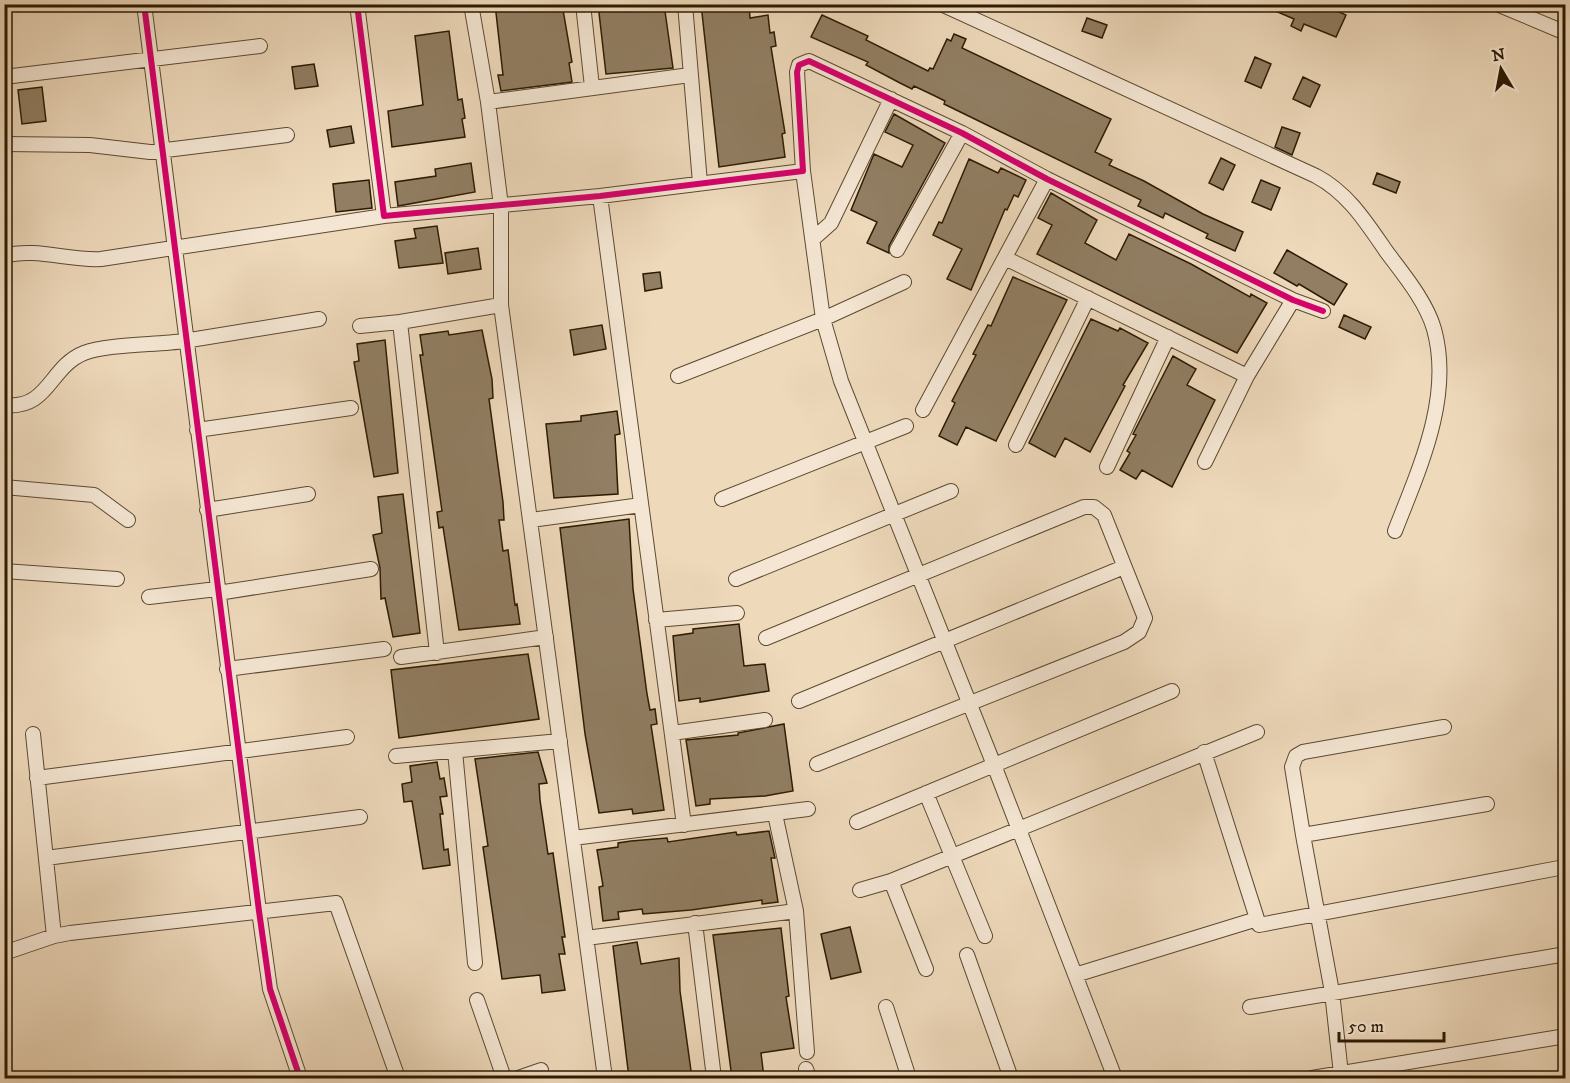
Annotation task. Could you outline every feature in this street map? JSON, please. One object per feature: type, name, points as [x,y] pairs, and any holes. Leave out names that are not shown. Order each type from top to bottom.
[{"type":"street","points":[[144,4],[173,249],[270,989],[300,1078]]},
{"type":"street","points":[[357,4],[384,216]]},
{"type":"street","points":[[471,4],[488,102],[501,206],[501,305],[605,1078]]},
{"type":"street","points":[[583,4],[592,87]]},
{"type":"street","points":[[685,4],[700,183]]},
{"type":"street","points":[[941,4],[966,9],[1316,176],[1348,199],[1415,292],[1434,328],[1439,368],[1435,413],[1424,457],[1395,531]]},
{"type":"street","points":[[1497,4],[1566,33]]},
{"type":"street","points":[[4,77],[260,46]]},
{"type":"street","points":[[1115,1078],[994,765],[841,381],[823,319],[803,171],[797,84],[799,65],[808,61],[891,99],[1293,300],[1323,311]]},
{"type":"street","points":[[488,102],[690,75]]},
{"type":"street","points":[[813,239],[831,223],[891,99]]},
{"type":"street","points":[[897,250],[962,133]]},
{"type":"street","points":[[4,144],[56,144],[140,152],[287,135]]},
{"type":"street","points":[[4,256],[23,252],[101,259],[384,216],[600,196],[803,171]]},
{"type":"street","points":[[923,410],[1047,179]]},
{"type":"street","points":[[600,196],[684,825]]},
{"type":"street","points":[[1005,258],[1247,376]]},
{"type":"street","points":[[678,376],[823,319],[904,282]]},
{"type":"street","points":[[1016,445],[1088,298]]},
{"type":"street","points":[[1205,462],[1247,376],[1293,300]]},
{"type":"street","points":[[360,326],[501,305]]},
{"type":"street","points":[[4,405],[26,405],[37,399],[66,363],[87,352],[185,340],[319,319]]},
{"type":"street","points":[[400,321],[437,652]]},
{"type":"street","points":[[1107,467],[1167,337]]},
{"type":"street","points":[[197,430],[351,408]]},
{"type":"street","points":[[722,499],[906,426]]},
{"type":"street","points":[[4,487],[94,495],[128,520]]},
{"type":"street","points":[[736,579],[951,490]]},
{"type":"street","points":[[207,510],[308,494]]},
{"type":"street","points":[[531,520],[641,505]]},
{"type":"street","points":[[766,638],[1089,506],[1098,509],[1104,515],[1145,618],[1139,632],[1124,642],[817,764]]},
{"type":"street","points":[[799,700],[1124,567]]},
{"type":"street","points":[[149,597],[217,591],[371,569]]},
{"type":"street","points":[[4,571],[117,579]]},
{"type":"street","points":[[656,620],[738,613]]},
{"type":"street","points":[[401,657],[546,637]]},
{"type":"street","points":[[227,669],[384,649]]},
{"type":"street","points":[[857,822],[1172,692]]},
{"type":"street","points":[[672,733],[765,720]]},
{"type":"street","points":[[1341,1074],[1332,993],[1292,767],[1296,756],[1303,752],[1444,727]]},
{"type":"street","points":[[860,890],[891,881],[1257,732]]},
{"type":"street","points":[[33,734],[54,936]]},
{"type":"street","points":[[37,778],[347,737]]},
{"type":"street","points":[[396,756],[560,741]]},
{"type":"street","points":[[454,751],[475,963]]},
{"type":"street","points":[[1204,752],[1259,926],[1559,868]]},
{"type":"street","points":[[926,793],[985,936]]},
{"type":"street","points":[[1304,836],[1487,804]]},
{"type":"street","points":[[573,838],[808,809]]},
{"type":"street","points":[[775,813],[796,911],[807,1052]]},
{"type":"street","points":[[46,858],[360,817]]},
{"type":"street","points":[[891,881],[926,969]]},
{"type":"street","points":[[4,953],[54,936],[336,903],[398,1078]]},
{"type":"street","points":[[586,938],[796,911]]},
{"type":"street","points":[[1075,975],[1257,919]]},
{"type":"street","points":[[695,923],[714,1078]]},
{"type":"street","points":[[1250,1007],[1566,954]]},
{"type":"street","points":[[967,955],[1011,1078]]},
{"type":"street","points":[[477,1000],[504,1078]]},
{"type":"street","points":[[886,1007],[909,1078]]},
{"type":"street","points":[[1312,1078],[1566,1036]]},
{"type":"street","points":[[518,1078],[541,1070]]},
{"type":"building","points":[[495,4],[562,4],[572,62],[569,63],[572,82],[501,91],[498,75],[503,75]]},
{"type":"building","points":[[598,4],[622,4],[622,7],[664,4],[673,68],[606,74]]},
{"type":"building","points":[[701,4],[749,4],[750,18],[768,15],[770,33],[774,32],[776,46],[771,47],[785,133],[782,134],[785,157],[719,167]]},
{"type":"building","points":[[1259,4],[1322,4],[1346,15],[1336,37],[1304,24],[1301,31],[1291,26],[1294,19]]},
{"type":"building","points":[[822,15],[868,36],[866,40],[928,71],[930,68],[933,69],[947,39],[951,41],[954,34],[966,39],[962,48],[1111,119],[1095,152],[1112,160],[1109,165],[1243,232],[1235,251],[1206,238],[1208,234],[1165,213],[1163,218],[1138,206],[1141,200],[944,104],[945,101],[935,96],[914,86],[912,89],[900,83],[866,65],[868,62],[811,37]]},
{"type":"building","points":[[1087,18],[1107,25],[1102,38],[1082,31]]},
{"type":"building","points":[[449,31],[458,100],[462,99],[465,118],[462,119],[465,137],[392,147],[388,111],[423,105],[415,36]]},
{"type":"building","points":[[1255,57],[1271,64],[1261,88],[1245,81]]},
{"type":"building","points":[[314,64],[318,86],[295,89],[292,67]]},
{"type":"building","points":[[1303,77],[1320,85],[1310,107],[1293,99]]},
{"type":"building","points":[[42,87],[46,121],[22,124],[18,90]]},
{"type":"building","points":[[894,114],[945,143],[889,246],[889,253],[867,243],[877,222],[851,210],[874,154],[902,167],[913,145],[885,132]]},
{"type":"building","points":[[351,126],[354,143],[330,147],[327,130]]},
{"type":"building","points":[[1282,127],[1300,133],[1292,155],[1275,147]]},
{"type":"building","points":[[1221,158],[1235,165],[1223,190],[1209,183]]},
{"type":"building","points":[[969,159],[998,173],[1001,168],[1026,180],[1018,197],[1014,195],[1007,210],[1005,209],[971,290],[947,279],[962,249],[933,235],[939,222],[942,223]]},
{"type":"building","points":[[471,163],[475,192],[398,206],[395,182],[436,176],[435,169]]},
{"type":"building","points":[[1377,173],[1400,182],[1396,193],[1373,184]]},
{"type":"building","points":[[369,180],[372,208],[336,212],[333,184]]},
{"type":"building","points":[[1261,180],[1280,188],[1271,210],[1252,202]]},
{"type":"building","points":[[1051,193],[1097,220],[1085,243],[1116,260],[1129,234],[1191,264],[1250,297],[1251,294],[1267,303],[1237,353],[1037,254],[1052,225],[1038,218]]},
{"type":"building","points":[[437,226],[443,263],[399,268],[395,241],[416,238],[414,229]]},
{"type":"building","points":[[478,248],[481,269],[448,274],[445,253]]},
{"type":"building","points":[[1287,250],[1347,284],[1334,305],[1299,284],[1297,286],[1274,273]]},
{"type":"building","points":[[660,272],[662,288],[645,291],[643,274]]},
{"type":"building","points":[[1013,277],[1067,300],[996,441],[966,427],[957,445],[939,436],[955,403],[952,401],[976,355],[973,354],[988,325],[991,326]]},
{"type":"building","points":[[1344,315],[1371,327],[1365,339],[1339,327]]},
{"type":"building","points":[[1091,319],[1118,331],[1120,328],[1148,343],[1123,385],[1125,386],[1090,452],[1065,438],[1055,457],[1029,443]]},
{"type":"building","points":[[602,325],[606,349],[574,355],[570,330]]},
{"type":"building","points":[[482,330],[492,379],[493,398],[489,399],[503,502],[504,520],[499,520],[503,551],[508,550],[515,605],[517,604],[520,624],[459,630],[443,527],[439,528],[437,512],[442,511],[420,355],[423,355],[420,335],[448,331],[449,335]]},
{"type":"building","points":[[385,340],[398,473],[374,477],[354,362],[359,361],[357,344]]},
{"type":"building","points":[[1173,356],[1196,369],[1187,385],[1215,400],[1172,487],[1142,470],[1136,479],[1120,470],[1130,453],[1127,451],[1136,435],[1133,434]]},
{"type":"building","points":[[617,411],[620,434],[615,435],[618,494],[554,498],[546,424],[581,421],[581,416]]},
{"type":"building","points":[[403,494],[420,633],[393,637],[385,598],[381,599],[380,568],[373,535],[382,533],[378,497]]},
{"type":"building","points":[[629,519],[633,589],[647,694],[650,710],[655,709],[657,724],[651,725],[664,810],[633,814],[632,809],[599,813],[585,734],[560,528]]},
{"type":"building","points":[[739,624],[744,666],[765,664],[769,691],[700,702],[700,698],[679,701],[673,636],[693,633],[693,629]]},
{"type":"building","points":[[528,654],[539,719],[399,738],[391,670]]},
{"type":"building","points":[[784,724],[793,791],[765,796],[710,799],[710,804],[696,806],[686,740],[738,735],[738,733]]},
{"type":"building","points":[[538,752],[547,783],[539,784],[540,800],[548,854],[553,853],[565,937],[562,937],[565,954],[559,954],[565,990],[542,993],[540,975],[502,979],[483,847],[488,846],[475,759]]},
{"type":"building","points":[[437,762],[440,779],[444,778],[447,796],[440,797],[443,814],[440,814],[444,850],[448,849],[450,865],[423,869],[412,801],[404,802],[402,784],[412,782],[410,766]]},
{"type":"building","points":[[769,831],[775,858],[771,858],[778,902],[762,904],[762,900],[643,914],[642,909],[618,912],[619,919],[603,921],[599,887],[603,886],[597,850],[618,847],[618,843],[631,841],[667,838],[668,842],[736,832],[737,835]]},
{"type":"building","points":[[850,927],[861,972],[831,979],[821,934]]},
{"type":"building","points":[[781,928],[789,996],[786,997],[794,1048],[761,1053],[764,1078],[732,1078],[713,935]]},
{"type":"building","points":[[637,942],[641,964],[679,958],[680,991],[692,1078],[629,1078],[613,946]]},
{"type":"cycle path","points":[[144,4],[270,989],[300,1078]]},
{"type":"cycle path","points":[[357,4],[384,216],[600,196],[803,171],[797,72],[799,65],[809,61],[962,133],[1047,179],[1293,300],[1323,311]]}]
